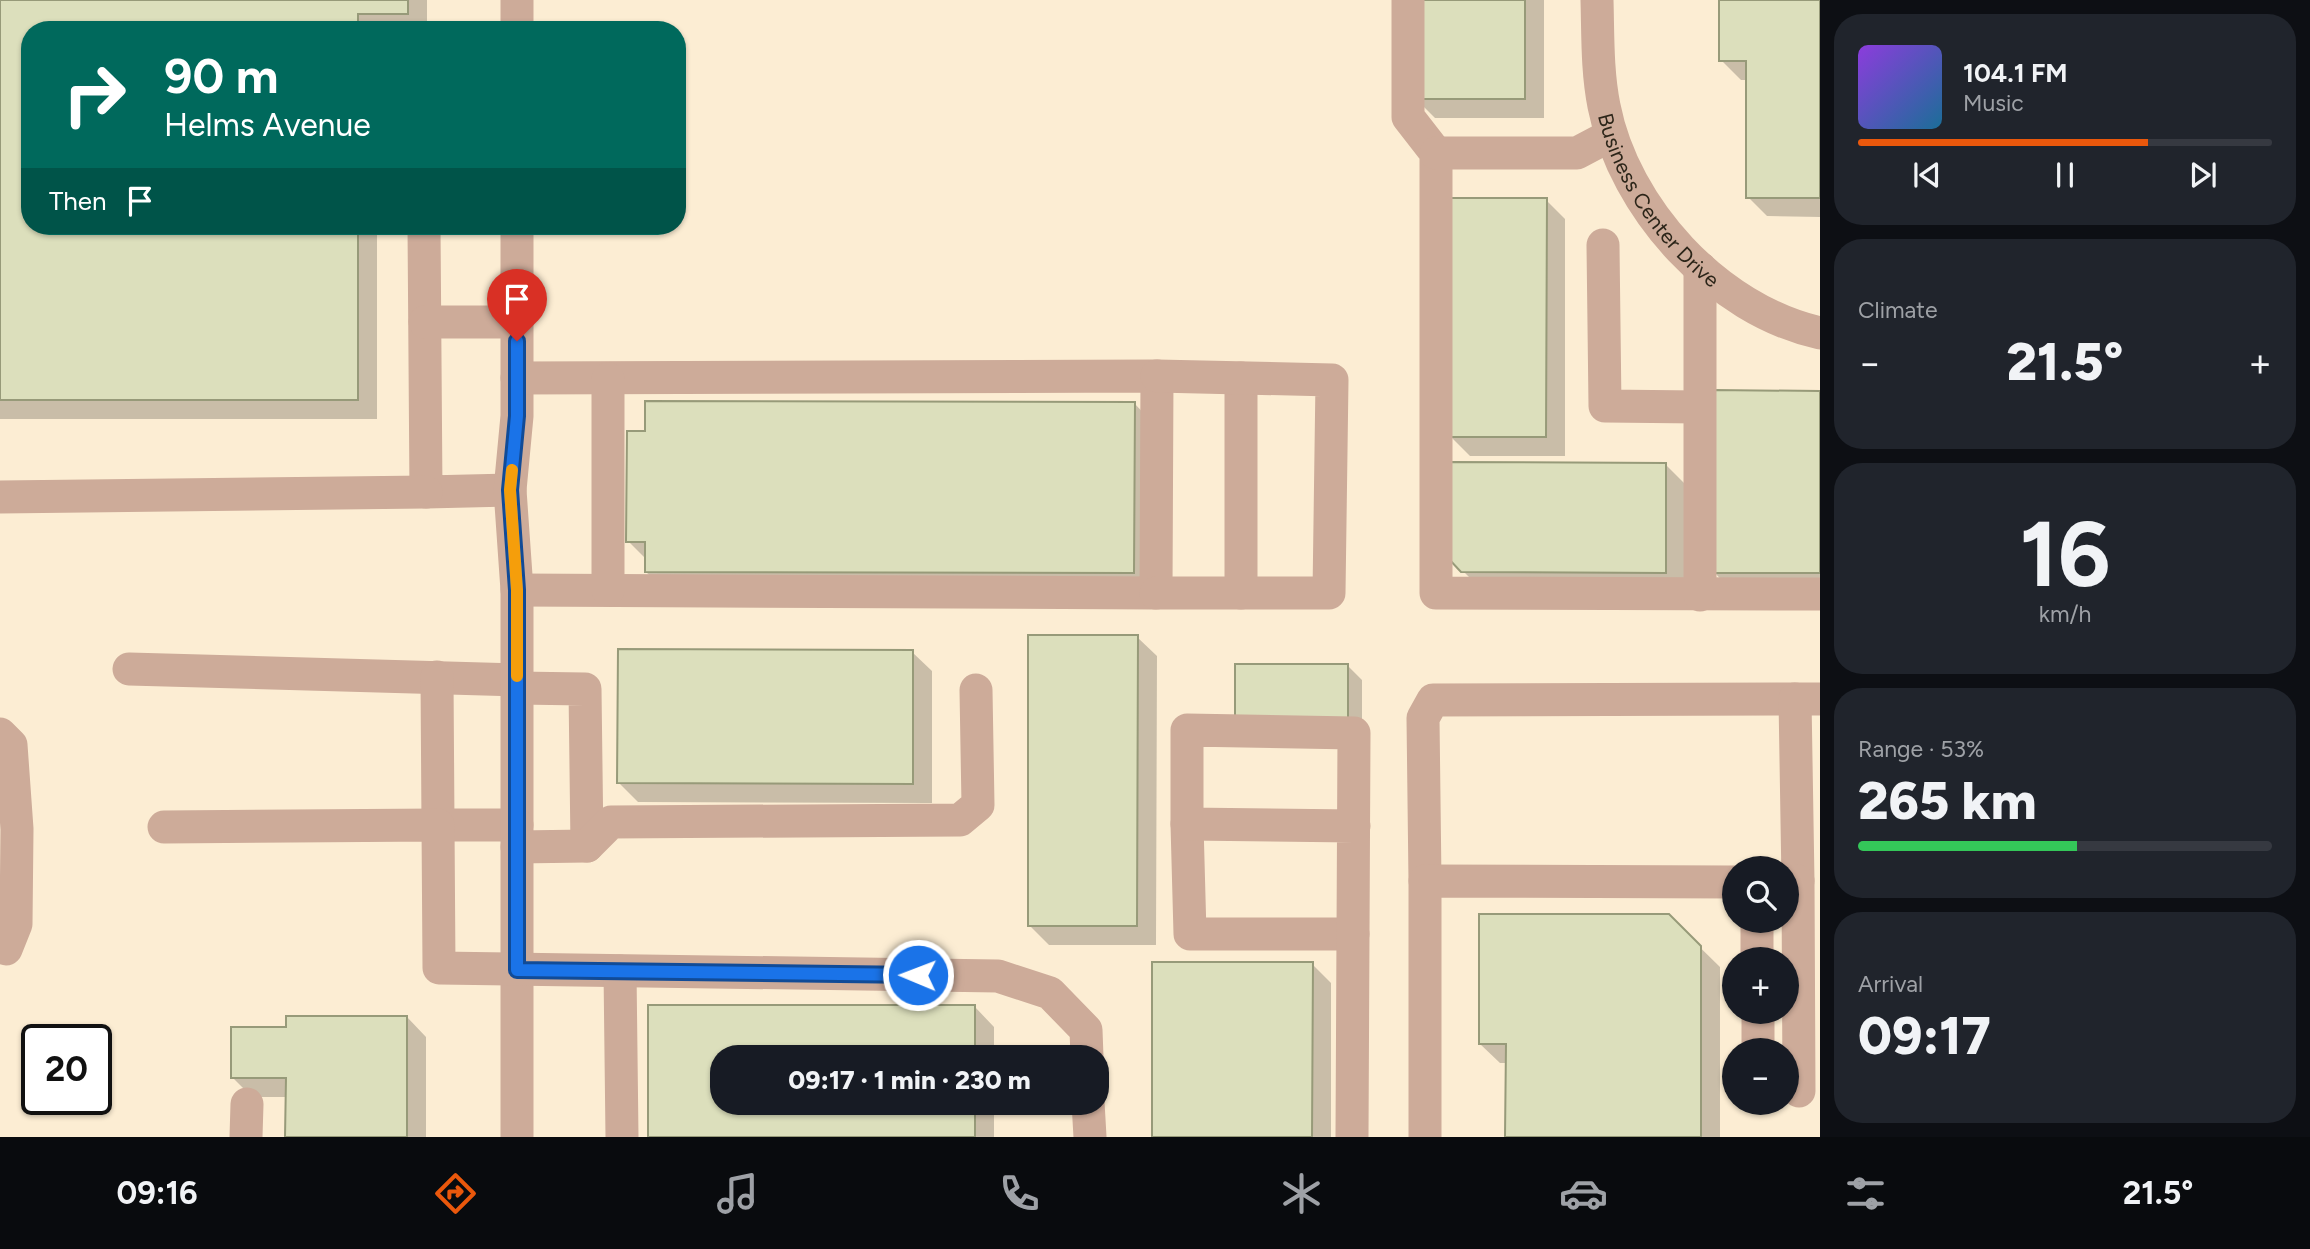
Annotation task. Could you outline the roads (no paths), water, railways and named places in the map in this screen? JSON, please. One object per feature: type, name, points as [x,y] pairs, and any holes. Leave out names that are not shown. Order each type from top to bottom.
[{"type":"street","points":[[517,0],[517,21]]},
{"type":"street","points":[[1408,0],[1408,117],[1436,153],[1436,593],[1820,594]]},
{"type":"street","name":"Business Center Drive","points":[[1597,0],[1600,82],[1611,135],[1634,188],[1662,230],[1732,295],[1765,313],[1820,333]]},
{"type":"street","points":[[1436,153],[1577,153],[1611,135]]},
{"type":"street","points":[[424,235],[426,492]]},
{"type":"street","points":[[517,235],[517,416],[510,490],[517,590],[517,1137]]},
{"type":"street","points":[[1603,245],[1605,406],[1699,407]]},
{"type":"street","points":[[1700,268],[1700,595]]},
{"type":"street","points":[[425,322],[517,322]]},
{"type":"street","points":[[517,379],[1157,376],[1332,380],[1329,593],[517,590]]},
{"type":"street","points":[[1156,593],[1157,376]]},
{"type":"street","points":[[608,379],[608,590]]},
{"type":"street","points":[[1241,379],[1241,593]]},
{"type":"street","points":[[0,497],[510,490]]},
{"type":"street","points":[[129,669],[437,677],[586,689],[587,846]]},
{"type":"street","points":[[437,677],[439,968],[998,976],[1050,993],[1086,1030],[1087,1045]]},
{"type":"street","points":[[587,846],[611,822],[960,820],[978,805],[976,690]]},
{"type":"street","points":[[1425,1137],[1423,718],[1433,700],[1807,699],[1795,856]]},
{"type":"street","points":[[1352,1137],[1354,733],[1187,730],[1190,934],[1353,934]]},
{"type":"street","points":[[0,734],[11,745],[17,829],[16,924],[6,949]]},
{"type":"street","points":[[1187,824],[1354,826]]},
{"type":"street","points":[[164,827],[438,825],[587,846]]},
{"type":"street","points":[[1425,881],[1722,882]]},
{"type":"street","points":[[1799,901],[1809,935],[1802,1094]]},
{"type":"street","points":[[620,971],[622,1137]]},
{"type":"street","points":[[246,1137],[247,1104]]},
{"type":"street","points":[[1089,1115],[1090,1137]]}]
